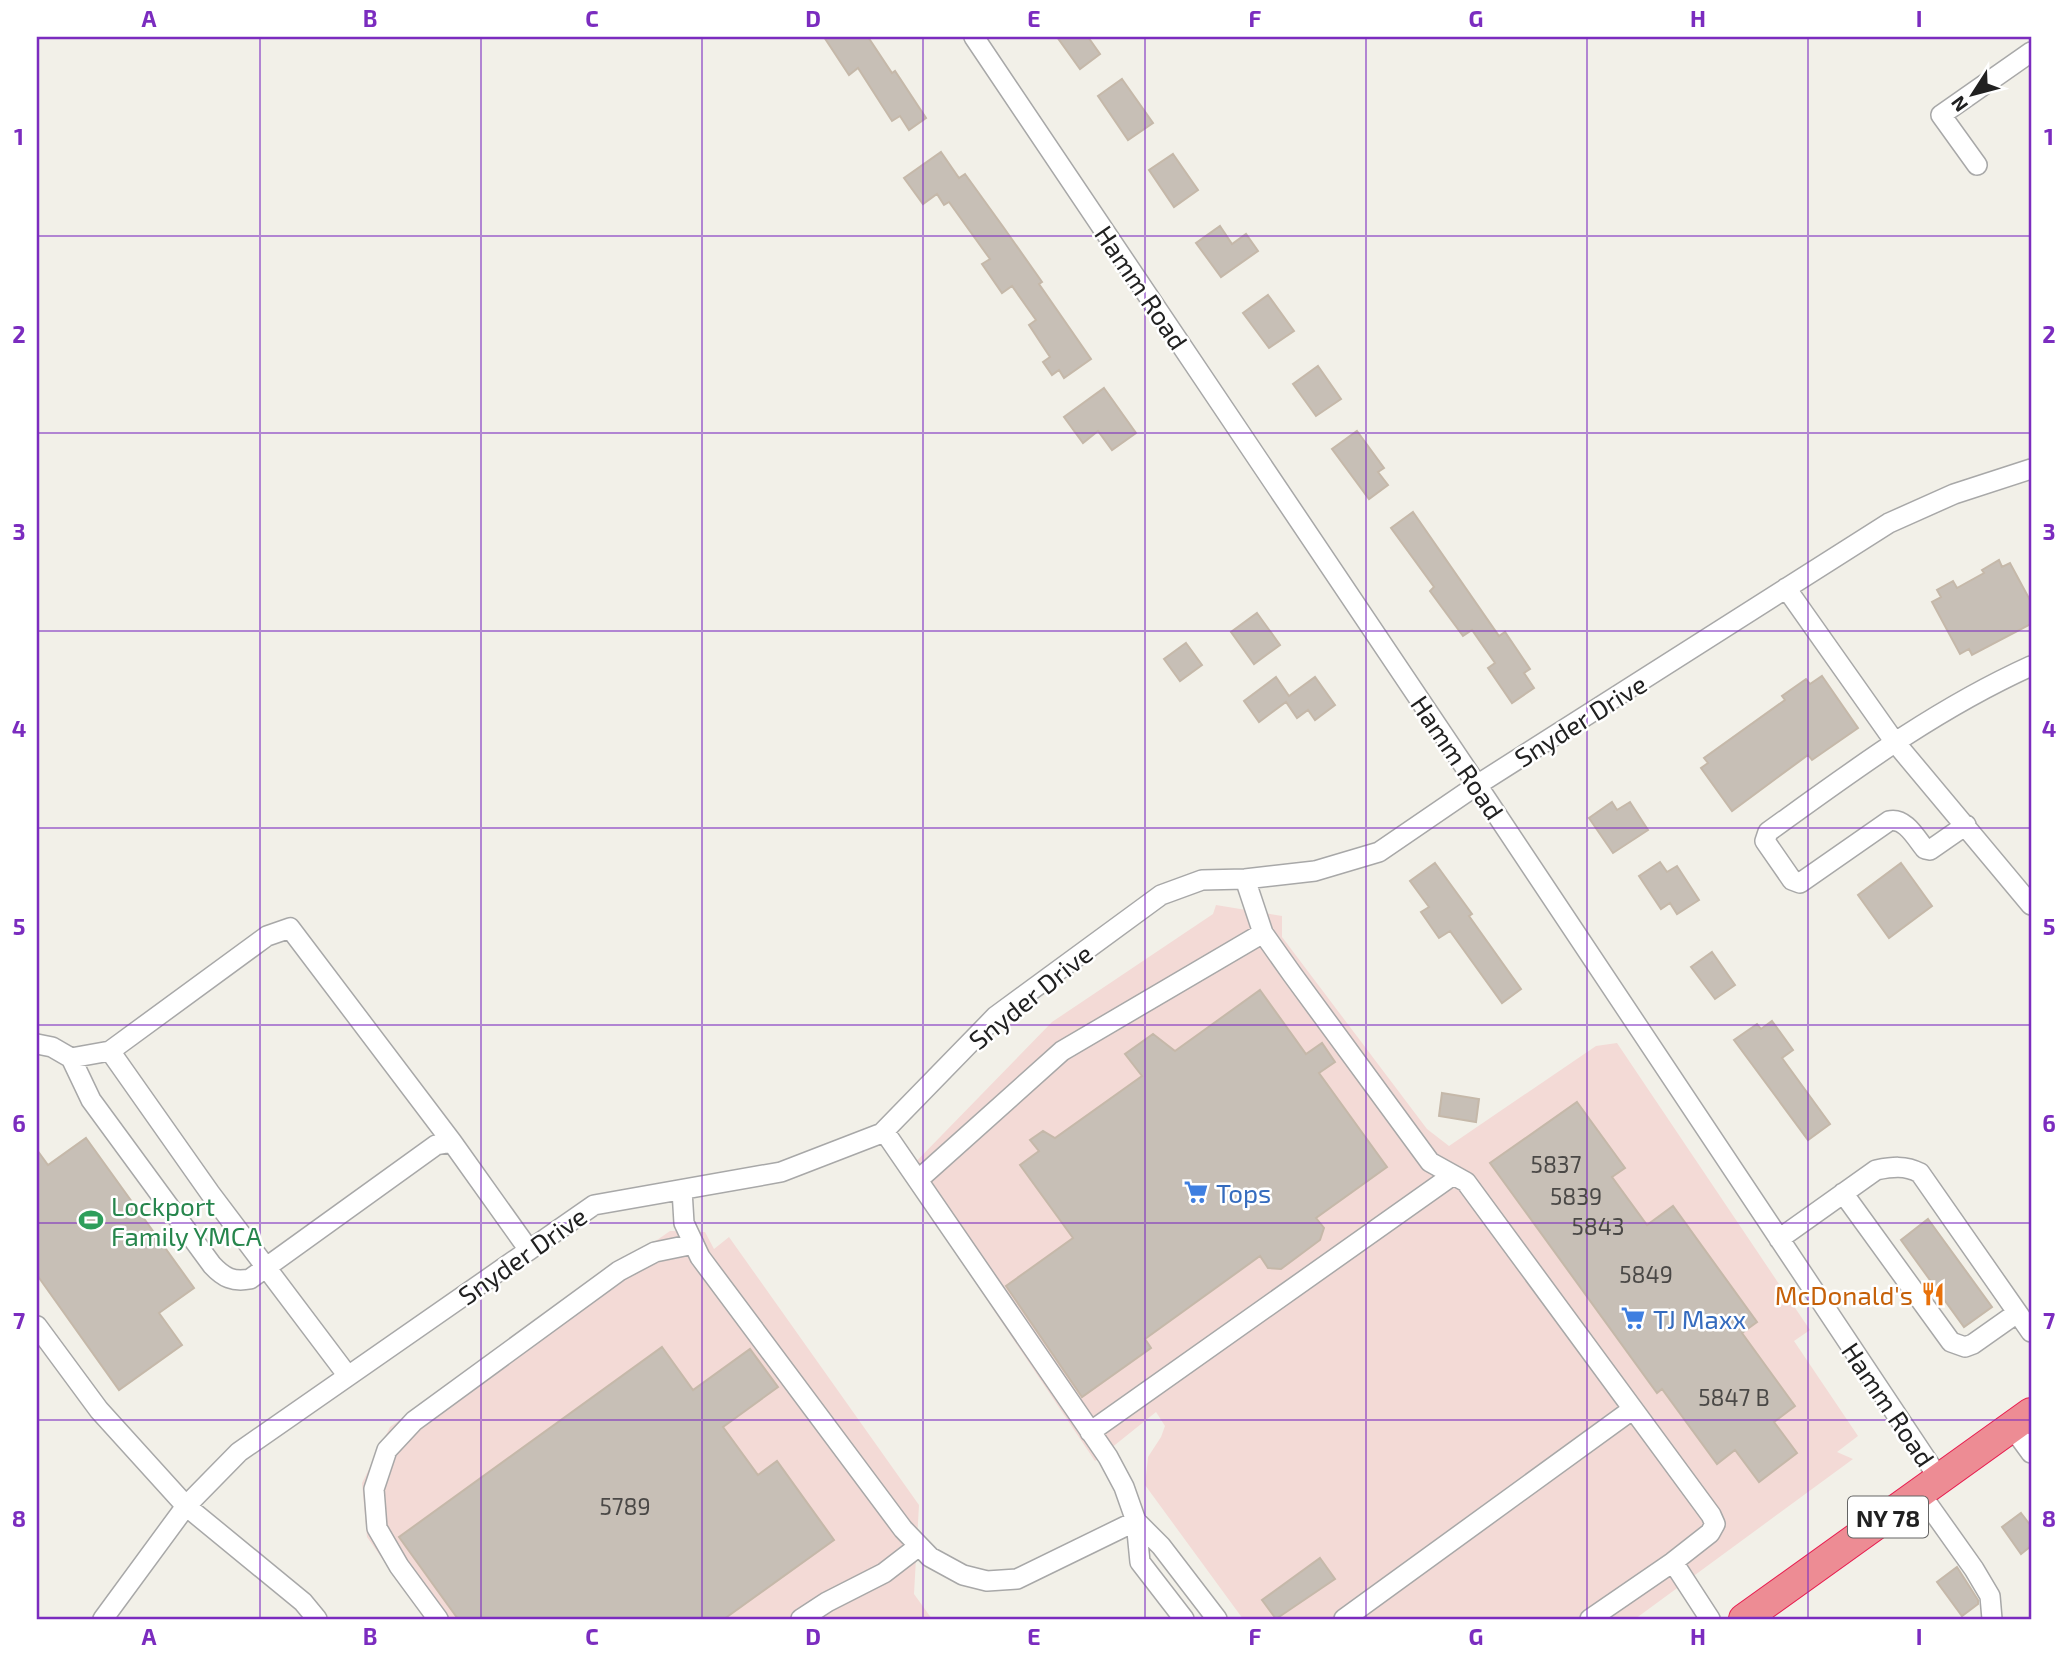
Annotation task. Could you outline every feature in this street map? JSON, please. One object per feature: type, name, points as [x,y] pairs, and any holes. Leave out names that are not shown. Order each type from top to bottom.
[{"type":"highway","name":"NY 78","points":[[1744,1619],[2022,1420]]},
{"type":"street","name":"Hamm Road","points":[[975,37],[1779,1239],[1930,1487],[1990,1596],[1992,1619]]},
{"type":"street","points":[[1977,165],[1941,115],[2031,52]]},
{"type":"street","name":"Snyder Drive","points":[[103,1619],[186,1506],[239,1452],[594,1205],[781,1172],[884,1131],[996,1016],[1161,895],[1202,880],[1315,871],[1379,852],[1477,785],[1889,523],[1954,494],[2031,468]]},
{"type":"street","points":[[1786,588],[1894,741],[2031,905]]},
{"type":"street","points":[[1966,825],[1930,850],[1925,849],[1903,822],[1896,819],[1889,821],[1800,883],[1792,880],[1766,845],[1765,836],[1894,741],[1986,686],[2031,666]]},
{"type":"street","points":[[1245,878],[1263,933],[1430,1162],[1466,1182],[1711,1515],[1715,1524],[1710,1533],[1590,1619]]},
{"type":"street","points":[[37,1044],[51,1047],[71,1058],[110,1051],[267,936],[290,928],[452,1142],[529,1250]]},
{"type":"street","points":[[918,1180],[1062,1051],[1263,933]]},
{"type":"street","points":[[110,1051],[209,1193],[348,1377]]},
{"type":"street","points":[[71,1058],[91,1100],[212,1265],[223,1277],[238,1281],[250,1279],[266,1269],[436,1145],[452,1142]]},
{"type":"street","points":[[884,1131],[1108,1457],[1124,1487],[1136,1521],[1140,1562],[1184,1619]]},
{"type":"street","points":[[1779,1239],[1876,1170],[1904,1167],[1920,1173],[2031,1332]]},
{"type":"street","points":[[1090,1432],[1453,1175]]},
{"type":"street","points":[[682,1190],[684,1223],[700,1256],[902,1529],[930,1557],[963,1575],[987,1581],[1017,1579],[1136,1521]]},
{"type":"street","points":[[1843,1193],[1951,1342],[1965,1347],[1973,1344],[2017,1313]]},
{"type":"street","points":[[439,1619],[399,1566],[377,1528],[374,1489],[387,1450],[414,1421],[619,1271],[655,1252],[694,1244]]},
{"type":"street","points":[[37,1326],[99,1410],[186,1506],[303,1602],[317,1619]]},
{"type":"street","points":[[1344,1619],[1633,1409]]},
{"type":"street","points":[[2022,1420],[2031,1453]]},
{"type":"street","points":[[1136,1521],[1161,1546],[1217,1619]]},
{"type":"street","points":[[801,1619],[827,1602],[884,1573],[919,1546]]},
{"type":"street","points":[[1673,1562],[1710,1619]]},
{"type":"shaded area","points":[[1216,905],[1282,916],[1282,937],[1427,1129],[1449,1146],[1596,1046],[1617,1043],[1810,1330],[1794,1341],[1858,1436],[1837,1452],[1853,1459],[1635,1619],[1243,1619],[1145,1485],[1148,1457],[1165,1426],[1156,1412],[1095,1461],[903,1175],[1052,1022],[1213,914]]},
{"type":"shaded area","points":[[670,1231],[705,1232],[714,1249],[729,1237],[919,1505],[914,1594],[932,1619],[425,1619],[367,1537],[362,1483],[390,1427]]},
{"type":"building","points":[[824,37],[868,37],[892,73],[895,71],[926,118],[909,130],[900,116],[892,121],[858,68],[849,75]]},
{"type":"building","points":[[1057,37],[1088,37],[1100,54],[1080,69]]},
{"type":"building","points":[[1122,79],[1153,123],[1128,140],[1098,96]]},
{"type":"building","points":[[941,152],[959,178],[965,174],[1042,282],[1039,284],[1091,359],[1064,378],[1059,370],[1052,375],[1043,362],[1050,357],[1029,325],[1036,320],[1012,286],[1002,293],[982,264],[990,259],[949,202],[944,205],[937,194],[923,204],[904,178]]},
{"type":"building","points":[[1173,154],[1198,190],[1174,207],[1149,170]]},
{"type":"building","points":[[1220,226],[1232,244],[1246,234],[1258,251],[1221,277],[1196,243]]},
{"type":"building","points":[[1268,295],[1294,331],[1269,348],[1243,313]]},
{"type":"building","points":[[1318,366],[1341,399],[1316,416],[1293,384]]},
{"type":"building","points":[[1104,388],[1136,433],[1112,450],[1098,431],[1083,443],[1064,417]]},
{"type":"building","points":[[1357,431],[1384,468],[1378,472],[1388,485],[1369,499],[1332,449]]},
{"type":"building","points":[[1413,512],[1499,636],[1505,632],[1530,669],[1524,673],[1534,688],[1512,703],[1488,668],[1495,663],[1472,630],[1463,636],[1430,591],[1434,587],[1391,528]]},
{"type":"building","points":[[1999,560],[2002,567],[2010,563],[2031,602],[2031,624],[1972,655],[1969,649],[1960,654],[1932,602],[1941,597],[1937,590],[1953,581],[1957,588],[1984,573],[1982,570]]},
{"type":"building","points":[[1257,613],[1280,645],[1254,664],[1231,632]]},
{"type":"building","points":[[1186,643],[1202,665],[1180,681],[1164,659]]},
{"type":"building","points":[[1822,676],[1858,728],[1812,760],[1808,755],[1732,811],[1701,768],[1708,763],[1704,758],[1785,700],[1782,696],[1806,679],[1810,684]]},
{"type":"building","points":[[1276,677],[1289,696],[1315,677],[1335,705],[1315,720],[1308,710],[1297,718],[1286,702],[1259,722],[1244,701]]},
{"type":"building","points":[[1612,802],[1617,810],[1630,802],[1648,830],[1613,853],[1589,818]]},
{"type":"building","points":[[1660,862],[1667,872],[1677,866],[1699,900],[1677,914],[1670,903],[1661,909],[1639,876]]},
{"type":"building","points":[[1435,863],[1521,989],[1502,1003],[1450,931],[1439,938],[1421,912],[1429,907],[1410,881]]},
{"type":"building","points":[[1901,863],[1932,906],[1889,938],[1858,895]]},
{"type":"building","points":[[1712,952],[1735,985],[1715,999],[1691,967]]},
{"type":"building","name":"Tops","points":[[1260,990],[1306,1054],[1322,1043],[1335,1062],[1319,1073],[1387,1167],[1316,1218],[1324,1228],[1320,1240],[1281,1269],[1268,1268],[1260,1256],[1145,1339],[1151,1348],[1082,1397],[1006,1286],[1073,1238],[1020,1165],[1039,1151],[1030,1140],[1043,1131],[1055,1138],[1142,1076],[1125,1054],[1153,1034],[1175,1051]]},
{"type":"building","points":[[1772,1021],[1793,1050],[1782,1058],[1830,1124],[1808,1140],[1734,1040],[1757,1024],[1761,1029]]},
{"type":"building","points":[[1442,1093],[1479,1099],[1476,1122],[1439,1116]]},
{"type":"building","points":[[1577,1102],[1625,1168],[1612,1177],[1647,1225],[1673,1206],[1757,1322],[1742,1333],[1795,1406],[1774,1422],[1797,1453],[1759,1482],[1735,1450],[1717,1464],[1662,1389],[1657,1393],[1490,1163]]},
{"type":"building","name":"Lockport Family YMCA","points":[[86,1138],[194,1288],[159,1313],[182,1345],[119,1390],[37,1275],[37,1150],[48,1165]]},
{"type":"building","points":[[1928,1219],[1992,1307],[1964,1327],[1901,1240]]},
{"type":"building","points":[[662,1347],[693,1390],[750,1349],[778,1387],[723,1427],[758,1475],[777,1461],[834,1540],[724,1619],[458,1619],[399,1537]]},
{"type":"building","points":[[2021,1513],[2031,1526],[2031,1546],[2021,1554],[2002,1527]]},
{"type":"building","points":[[1320,1558],[1335,1579],[1276,1619],[1262,1600]]},
{"type":"building","points":[[1957,1567],[1978,1600],[1978,1604],[1962,1616],[1937,1582]]},
{"type":"place","name":"Tops","points":[[1196,1192]]},
{"type":"place","name":"Lockport Family YMCA","points":[[91,1220]]},
{"type":"place","name":"McDonald's","points":[[1933,1294]]},
{"type":"place","name":"TJ Maxx","points":[[1633,1318]]}]
